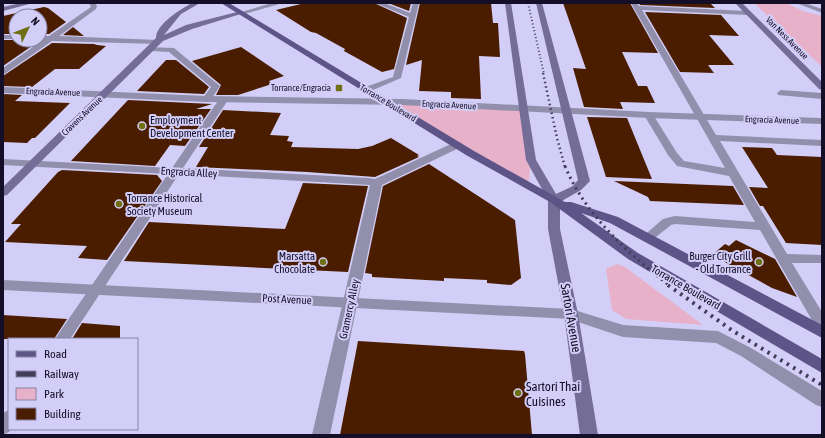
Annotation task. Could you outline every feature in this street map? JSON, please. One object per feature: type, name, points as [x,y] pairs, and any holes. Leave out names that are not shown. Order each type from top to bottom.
[{"type":"main road","name":"Torrance Boulevard","points":[[224,3],[457,145],[554,200],[633,256],[822,367]]},
{"type":"main road","name":"Torrance Boulevard","points":[[554,200],[614,220],[822,332]]},
{"type":"street","points":[[3,9],[30,3]]},
{"type":"street","points":[[3,72],[94,8],[92,3]]},
{"type":"street","name":"Cravens Avenue","points":[[159,40],[160,33],[179,13],[197,3]]},
{"type":"street","name":"Cravens Avenue","points":[[3,193],[159,40],[189,27],[280,3]]},
{"type":"street","points":[[378,3],[412,16]]},
{"type":"street","points":[[366,90],[397,78],[416,3]]},
{"type":"street","points":[[508,3],[530,160],[554,200],[584,182],[539,3]]},
{"type":"street","name":"Van Ness Avenue","points":[[738,3],[822,87]]},
{"type":"street","points":[[799,3],[822,11]]},
{"type":"street","points":[[635,6],[747,13]]},
{"type":"street","points":[[635,6],[783,258],[816,305],[822,325]]},
{"type":"street","points":[[76,21],[88,21]]},
{"type":"street","points":[[62,30],[73,31]]},
{"type":"street","points":[[50,39],[159,40]]},
{"type":"street","points":[[150,49],[171,50],[216,86],[207,99]]},
{"type":"street","name":"Engracia Avenue","points":[[3,90],[223,100],[385,102],[649,115],[822,121]]},
{"type":"street","points":[[781,93],[822,96]]},
{"type":"street","points":[[63,338],[223,100]]},
{"type":"street","points":[[649,115],[673,155],[681,164],[733,173]]},
{"type":"street","points":[[712,138],[822,143]]},
{"type":"street","points":[[376,183],[457,145]]},
{"type":"street","name":"Engracia Alley","points":[[3,162],[368,181],[376,183]]},
{"type":"street","name":"Gramercy Alley","points":[[322,435],[376,183]]},
{"type":"street","name":"Sartori Avenue","points":[[554,200],[554,229],[571,314],[589,435]]},
{"type":"street","points":[[647,238],[667,222],[675,220],[764,226]]},
{"type":"street","points":[[783,258],[822,259]]},
{"type":"street","name":"Post Avenue","points":[[3,285],[571,314],[623,331],[718,337],[746,352],[822,400]]},
{"type":"green space","points":[[754,3],[786,3],[803,11],[822,16],[822,67]]},
{"type":"green space","points":[[385,102],[523,109],[531,160],[528,186]]},
{"type":"green space","points":[[617,264],[625,267],[703,325],[626,319],[612,310],[606,269]]},
{"type":"building","points":[[305,3],[374,3],[407,18],[394,69],[382,72],[344,51],[345,49],[316,33],[311,32],[276,10]]},
{"type":"building","points":[[388,3],[411,3],[409,11]]},
{"type":"building","points":[[420,3],[491,3],[493,23],[498,23],[500,57],[479,56],[481,99],[451,98],[451,92],[419,91],[422,60],[406,65]]},
{"type":"building","points":[[563,3],[630,3],[658,53],[622,52],[638,86],[647,86],[655,103],[620,102],[623,109],[584,107],[573,68],[586,69]]},
{"type":"building","points":[[639,3],[710,3],[715,8],[640,5]]},
{"type":"building","points":[[48,8],[66,22],[48,34]]},
{"type":"building","points":[[645,12],[721,15],[739,36],[709,35],[734,65],[708,65],[714,73],[680,72]]},
{"type":"building","points":[[8,15],[8,34],[3,34],[3,16]]},
{"type":"building","points":[[73,27],[84,36],[63,35]]},
{"type":"building","points":[[3,40],[8,40],[8,48],[29,48],[3,66]]},
{"type":"building","points":[[52,43],[94,44],[106,46],[79,69],[55,69],[32,87],[3,86],[3,76],[45,48],[48,48],[48,46]]},
{"type":"building","points":[[241,47],[284,76],[269,81],[272,84],[238,95],[216,95],[221,85],[192,61]]},
{"type":"building","points":[[166,60],[176,60],[209,87],[204,94],[137,91]]},
{"type":"building","points":[[3,94],[22,95],[15,101],[70,103],[35,138],[32,138],[27,143],[3,142]]},
{"type":"building","points":[[128,100],[212,104],[196,109],[211,109],[185,146],[170,145],[155,166],[71,161]]},
{"type":"building","points":[[223,110],[281,113],[270,135],[289,136],[287,141],[293,142],[291,147],[358,149],[372,146],[391,138],[419,155],[417,156],[419,157],[375,177],[196,167],[208,147],[199,147]]},
{"type":"building","points":[[587,117],[627,118],[652,179],[606,177]]},
{"type":"building","points":[[742,147],[772,148],[777,155],[822,157],[822,245],[786,243],[763,206],[760,206],[749,187],[768,188]]},
{"type":"building","points":[[429,164],[515,220],[521,278],[511,285],[487,283],[487,280],[444,278],[444,281],[372,277],[372,274],[365,273],[383,186]]},
{"type":"building","name":"Torrance Historical Society Museum","points":[[62,170],[157,175],[162,181],[107,260],[78,258],[87,246],[5,242],[21,224],[11,224],[58,172]]},
{"type":"building","points":[[614,181],[733,186],[744,205],[650,201],[648,197]]},
{"type":"building","points":[[303,183],[368,186],[348,272],[124,261],[149,222],[285,229]]},
{"type":"building","points":[[736,240],[775,259],[797,297],[772,288],[712,255],[725,244],[729,246]]},
{"type":"building","points":[[3,315],[67,319],[55,338],[3,339]]},
{"type":"building","points":[[82,323],[120,326],[120,338],[73,338]]},
{"type":"building","points":[[358,341],[524,351],[532,435],[340,435]]},
{"type":"railway","points":[[528,3],[544,74]]},
{"type":"railway","points":[[543,73],[565,167]]},
{"type":"railway","points":[[565,166],[584,201],[596,217],[639,261],[670,286]]},
{"type":"railway","points":[[668,285],[733,331],[822,385]]},
{"type":"place","name":"Torrance/Engracia","points":[[339,88]]},
{"type":"place","name":"Employment Development Center","points":[[142,126]]},
{"type":"place","name":"Torrance Historical Society Museum","points":[[119,204]]},
{"type":"place","name":"Marsatta Chocolate","points":[[323,262]]},
{"type":"place","name":"Burger City Grill - Old Torrance","points":[[759,262]]},
{"type":"place","name":"Sartori Thai Cuisines","points":[[518,393]]}]
